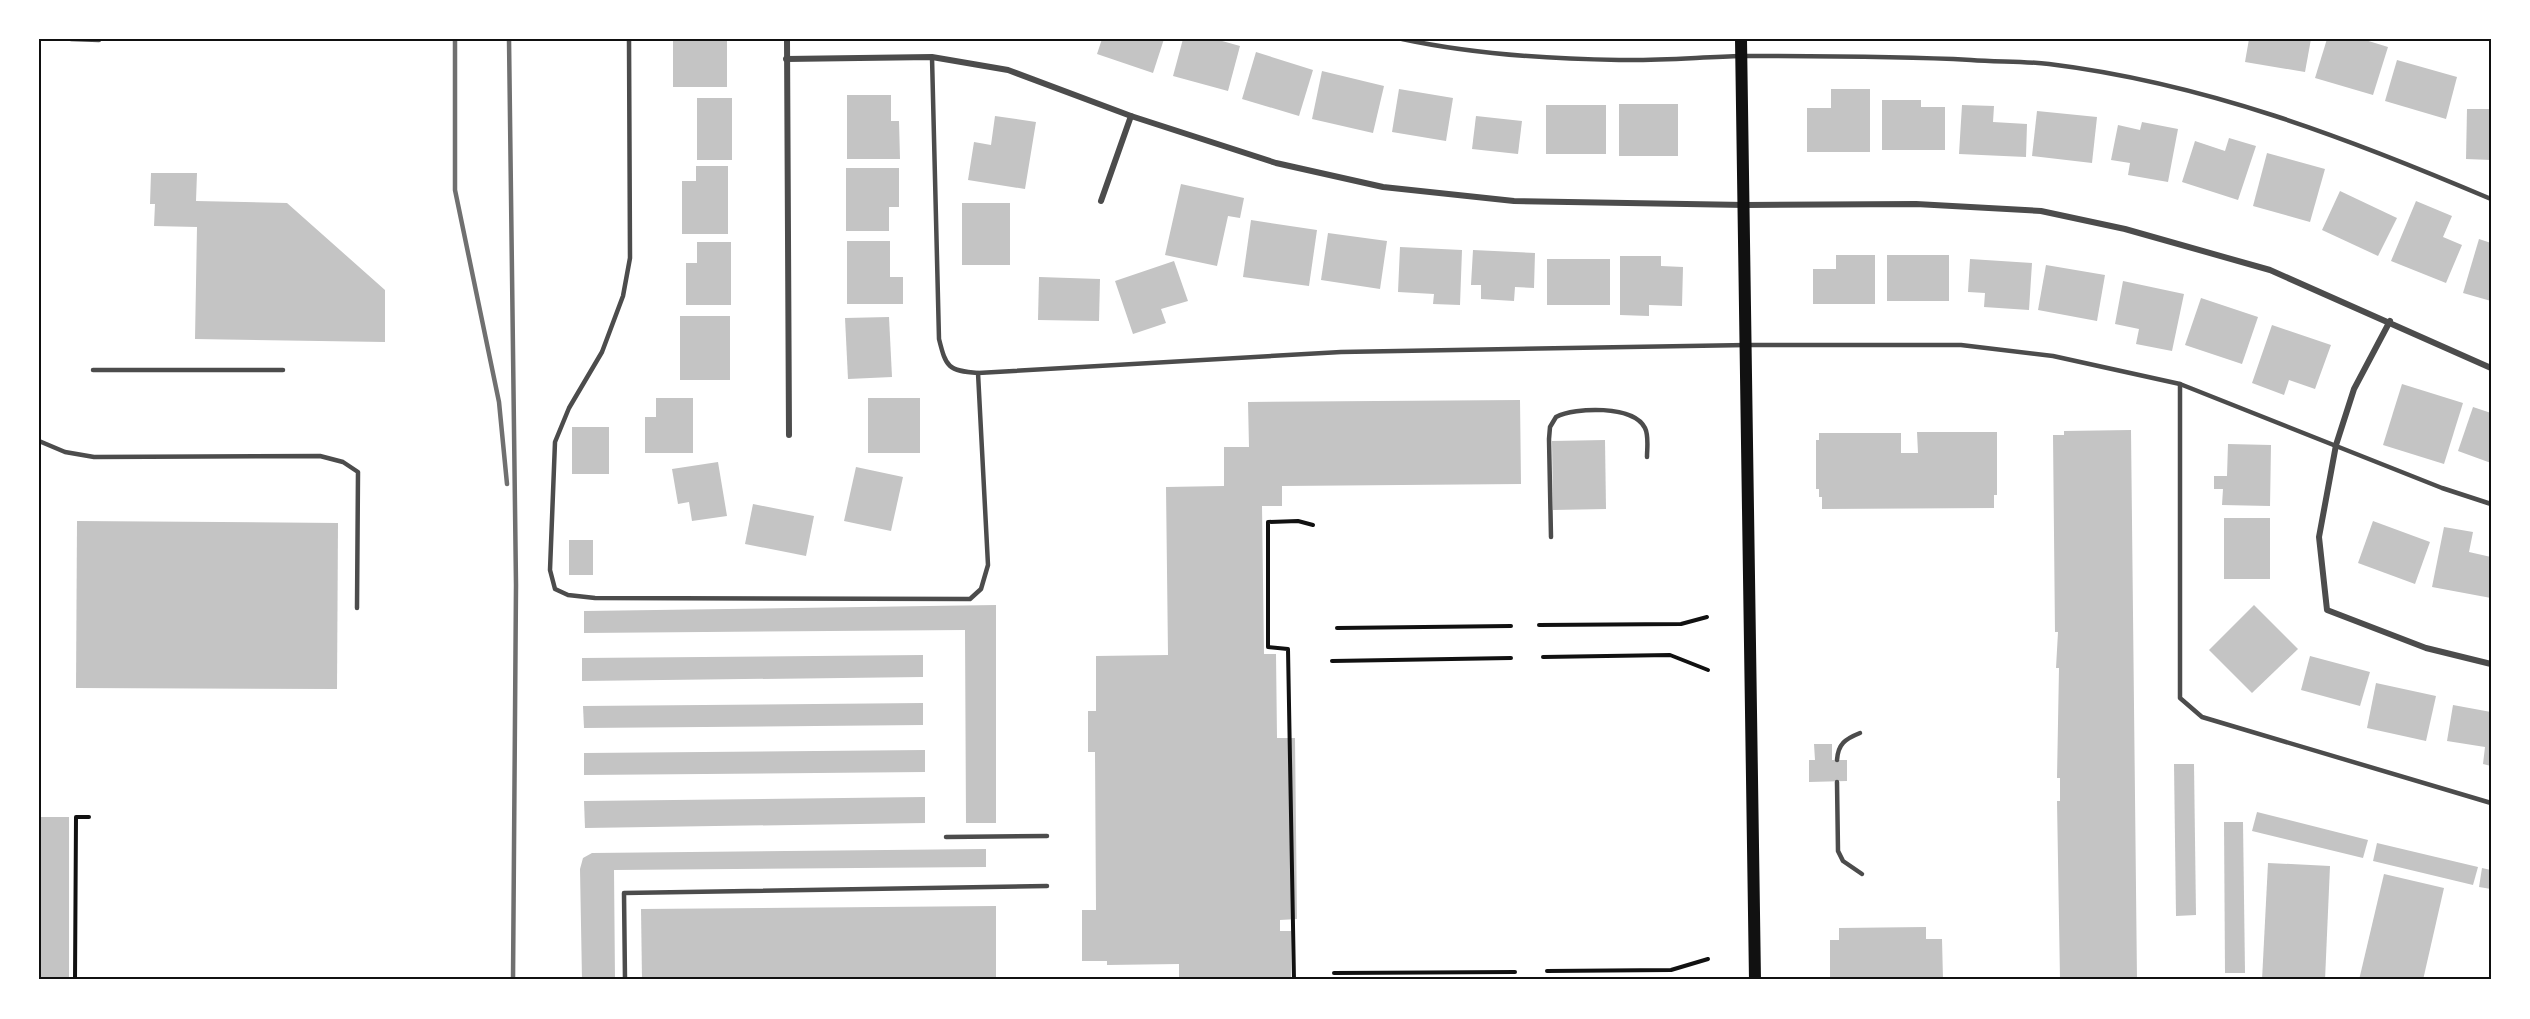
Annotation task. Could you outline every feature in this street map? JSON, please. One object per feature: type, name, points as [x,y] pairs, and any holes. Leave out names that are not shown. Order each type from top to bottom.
[{"type":"main road","points":[[1741,39],[1755,980]]},
{"type":"street","points":[[787,39],[789,435]]},
{"type":"street","points":[[786,59],[932,57],[1008,70],[1131,116],[1276,163],[1383,187],[1514,201],[1745,205],[1916,204],[2041,211],[2125,229],[2270,270],[2390,321],[2491,368]]},
{"type":"street","points":[[1101,201],[1131,116]]},
{"type":"street","points":[[2390,321],[2355,389],[2336,445],[2319,537],[2327,610],[2426,648],[2491,664]]},
{"type":"lane","points":[[71,39],[99,40]]},
{"type":"lane","points":[[629,39],[630,258],[623,296],[602,352],[569,408],[555,441],[550,570],[555,589],[568,595],[595,598],[970,599],[981,589],[987,565],[978,373]]},
{"type":"lane","points":[[1402,39],[1430,45],[1533,56],[1620,60],[1741,56],[1936,58],[2048,64],[2168,84],[2296,122],[2412,165],[2491,199]]},
{"type":"lane","points":[[932,57],[939,339],[944,360],[957,372],[978,373],[1341,352],[1747,345],[1960,345],[2053,356],[2180,384],[2442,488],[2491,504]]},
{"type":"lane","points":[[93,370],[284,370]]},
{"type":"lane","points":[[2180,384],[2180,698],[2202,717],[2491,802]]},
{"type":"lane","points":[[1551,537],[1549,439],[1550,428],[1556,417],[1574,411],[1623,412],[1632,415],[1645,428],[1647,457]]},
{"type":"lane","points":[[39,441],[65,452],[94,457],[320,456],[343,462],[358,472],[357,608]]},
{"type":"lane","points":[[1837,760],[1840,744],[1860,733]]},
{"type":"lane","points":[[1837,782],[1838,852],[1843,861],[1862,874]]},
{"type":"lane","points":[[946,837],[1047,836]]},
{"type":"lane","points":[[625,980],[624,893],[1047,886]]},
{"type":"path","points":[[1294,980],[1288,649],[1268,647],[1268,522],[1298,521],[1313,525]]},
{"type":"path","points":[[1539,625],[1681,624],[1707,617]]},
{"type":"path","points":[[1337,628],[1511,626]]},
{"type":"path","points":[[1543,657],[1670,656],[1708,670]]},
{"type":"path","points":[[1332,661],[1512,658]]},
{"type":"path","points":[[75,980],[76,817],[89,817]]},
{"type":"path","points":[[1547,971],[1671,970],[1708,959]]},
{"type":"path","points":[[1334,973],[1515,972]]},
{"type":"building","points":[[673,39],[727,39],[727,87],[673,87]]},
{"type":"building","points":[[1102,39],[1164,39],[1153,73],[1097,54]]},
{"type":"building","points":[[1183,39],[1215,39],[1240,46],[1228,91],[1173,76]]},
{"type":"building","points":[[2249,39],[2311,39],[2305,72],[2245,62]]},
{"type":"building","points":[[2327,39],[2362,39],[2388,47],[2373,95],[2315,78]]},
{"type":"building","points":[[1256,52],[1313,70],[1299,116],[1242,99]]},
{"type":"building","points":[[2397,60],[2457,77],[2446,119],[2385,101]]},
{"type":"building","points":[[1322,71],[1384,86],[1373,133],[1312,119]]},
{"type":"building","points":[[1399,89],[1453,98],[1446,141],[1392,132]]},
{"type":"building","points":[[1831,89],[1870,89],[1870,152],[1807,152],[1807,108],[1831,108]]},
{"type":"building","points":[[847,95],[891,95],[891,121],[899,121],[900,159],[847,159]]},
{"type":"building","points":[[697,98],[732,98],[732,160],[697,160]]},
{"type":"building","points":[[1882,100],[1921,100],[1921,107],[1945,107],[1945,150],[1882,150]]},
{"type":"building","points":[[1619,104],[1678,104],[1678,156],[1619,156]]},
{"type":"building","points":[[1546,105],[1606,105],[1606,154],[1546,154]]},
{"type":"building","points":[[1962,105],[1994,106],[1993,122],[2027,124],[2026,157],[1959,154]]},
{"type":"building","points":[[2467,109],[2491,109],[2491,160],[2466,159]]},
{"type":"building","points":[[2037,111],[2097,117],[2092,163],[2032,156]]},
{"type":"building","points":[[995,116],[1036,122],[1025,189],[968,180],[974,142],[991,145]]},
{"type":"building","points":[[1476,116],[1522,121],[1518,154],[1472,149]]},
{"type":"building","points":[[2142,122],[2178,129],[2168,182],[2128,175],[2130,163],[2111,160],[2118,125],[2140,130]]},
{"type":"building","points":[[2229,138],[2256,146],[2238,200],[2182,182],[2195,141],[2225,151]]},
{"type":"building","points":[[2267,153],[2325,169],[2310,222],[2253,206]]},
{"type":"building","points":[[696,166],[728,166],[728,234],[682,234],[682,181],[696,181]]},
{"type":"building","points":[[846,168],[899,168],[899,207],[889,207],[889,231],[846,231]]},
{"type":"building","points":[[151,173],[197,173],[196,201],[287,203],[385,290],[385,342],[195,339],[197,227],[154,226],[155,204],[150,204]]},
{"type":"building","points":[[1181,184],[1244,198],[1240,218],[1228,216],[1217,266],[1165,255]]},
{"type":"building","points":[[2340,191],[2397,218],[2378,256],[2322,230]]},
{"type":"building","points":[[2416,201],[2452,216],[2443,237],[2462,245],[2446,283],[2391,261]]},
{"type":"building","points":[[962,203],[1010,203],[1010,265],[962,265]]},
{"type":"building","points":[[1251,220],[1317,230],[1309,286],[1243,277]]},
{"type":"building","points":[[1328,233],[1387,241],[1380,289],[1321,280]]},
{"type":"building","points":[[2479,239],[2491,243],[2491,301],[2463,293]]},
{"type":"building","points":[[847,241],[890,241],[890,277],[903,277],[903,304],[847,304]]},
{"type":"building","points":[[697,242],[731,242],[731,305],[686,305],[686,263],[697,263]]},
{"type":"building","points":[[1400,247],[1462,250],[1460,305],[1433,304],[1434,294],[1398,292]]},
{"type":"building","points":[[1473,250],[1535,253],[1534,288],[1515,287],[1514,301],[1481,299],[1481,285],[1471,285]]},
{"type":"building","points":[[1836,255],[1875,255],[1875,304],[1813,304],[1813,269],[1836,269]]},
{"type":"building","points":[[1887,255],[1949,255],[1949,301],[1887,301]]},
{"type":"building","points":[[1620,256],[1661,256],[1661,266],[1683,267],[1682,306],[1649,305],[1649,316],[1620,315]]},
{"type":"building","points":[[1547,259],[1610,259],[1610,305],[1547,305]]},
{"type":"building","points":[[1970,259],[2032,263],[2029,310],[1984,307],[1985,293],[1968,292]]},
{"type":"building","points":[[1174,261],[1188,301],[1161,309],[1166,323],[1133,334],[1115,281]]},
{"type":"building","points":[[2046,265],[2105,275],[2097,321],[2038,310]]},
{"type":"building","points":[[1039,277],[1100,279],[1099,321],[1038,320]]},
{"type":"building","points":[[2123,281],[2184,294],[2172,351],[2136,344],[2139,329],[2115,324]]},
{"type":"building","points":[[2201,298],[2258,317],[2242,364],[2185,345]]},
{"type":"building","points":[[680,316],[730,316],[730,380],[680,380]]},
{"type":"building","points":[[889,317],[892,377],[848,379],[845,318]]},
{"type":"building","points":[[2272,325],[2331,345],[2315,389],[2289,380],[2284,395],[2252,383]]},
{"type":"building","points":[[2402,384],[2463,403],[2444,464],[2383,445]]},
{"type":"building","points":[[656,398],[693,398],[693,453],[645,453],[645,417],[656,417]]},
{"type":"building","points":[[868,398],[920,398],[920,453],[868,453]]},
{"type":"building","points":[[1520,400],[1521,484],[1282,486],[1282,506],[1262,506],[1264,654],[1276,654],[1277,738],[1295,738],[1297,919],[1280,920],[1280,931],[1291,931],[1291,980],[1179,980],[1179,964],[1107,965],[1107,961],[1082,961],[1082,910],[1096,910],[1095,752],[1088,752],[1088,711],[1096,711],[1096,656],[1168,655],[1166,487],[1224,486],[1224,447],[1249,447],[1248,402]]},
{"type":"building","points":[[2473,407],[2491,413],[2491,463],[2458,451]]},
{"type":"building","points":[[572,427],[609,427],[609,474],[572,474]]},
{"type":"building","points":[[2131,430],[2137,980],[2060,980],[2057,801],[2060,801],[2060,778],[2057,778],[2059,668],[2056,668],[2058,632],[2055,632],[2053,435],[2064,435],[2064,431]]},
{"type":"building","points":[[1917,432],[1997,432],[1997,495],[1994,495],[1994,508],[1822,509],[1822,497],[1819,497],[1819,489],[1816,489],[1816,440],[1819,440],[1819,433],[1901,433],[1901,453],[1918,453]]},
{"type":"building","points":[[1605,440],[1606,509],[1553,510],[1552,441]]},
{"type":"building","points":[[2228,444],[2271,445],[2270,506],[2222,505],[2223,489],[2214,489],[2214,476],[2227,476]]},
{"type":"building","points":[[718,462],[727,516],[692,521],[689,502],[678,504],[672,469]]},
{"type":"building","points":[[856,467],[903,477],[891,531],[844,521]]},
{"type":"building","points":[[753,504],[814,516],[806,556],[745,544]]},
{"type":"building","points":[[2224,518],[2270,518],[2270,579],[2224,579]]},
{"type":"building","points":[[77,521],[338,523],[337,689],[76,688]]},
{"type":"building","points":[[2373,521],[2430,542],[2415,584],[2358,563]]},
{"type":"building","points":[[2444,527],[2473,532],[2469,552],[2491,557],[2491,598],[2432,587]]},
{"type":"building","points":[[569,540],[593,540],[593,575],[569,575]]},
{"type":"building","points":[[996,605],[996,823],[966,823],[965,630],[584,633],[584,611]]},
{"type":"building","points":[[2254,605],[2298,649],[2252,693],[2209,650]]},
{"type":"building","points":[[923,655],[923,677],[582,681],[582,658]]},
{"type":"building","points":[[2310,656],[2370,672],[2360,706],[2301,690]]},
{"type":"building","points":[[2376,683],[2436,696],[2426,741],[2367,728]]},
{"type":"building","points":[[923,703],[923,725],[584,728],[583,706]]},
{"type":"building","points":[[2453,705],[2491,712],[2491,766],[2483,764],[2485,747],[2447,741]]},
{"type":"building","points":[[1814,744],[1832,744],[1832,760],[1847,760],[1847,781],[1809,782],[1809,760],[1815,760]]},
{"type":"building","points":[[925,750],[925,772],[584,775],[584,753]]},
{"type":"building","points":[[2174,764],[2194,764],[2196,915],[2176,916]]},
{"type":"building","points":[[925,797],[925,823],[585,828],[584,801]]},
{"type":"building","points":[[2257,812],[2368,840],[2363,858],[2252,831]]},
{"type":"building","points":[[39,817],[69,817],[69,980],[39,980]]},
{"type":"building","points":[[2224,822],[2243,822],[2245,973],[2225,973]]},
{"type":"building","points":[[2377,843],[2478,867],[2473,885],[2373,861]]},
{"type":"building","points":[[986,849],[986,867],[614,870],[615,980],[582,980],[580,869],[583,858],[592,853]]},
{"type":"building","points":[[2268,863],[2330,866],[2325,980],[2262,980]]},
{"type":"building","points":[[2482,868],[2491,870],[2491,889],[2479,887]]},
{"type":"building","points":[[2384,874],[2444,888],[2423,980],[2359,980]]},
{"type":"building","points":[[996,906],[996,980],[642,980],[641,909]]},
{"type":"building","points":[[1926,927],[1926,939],[1942,939],[1943,980],[1830,980],[1830,940],[1839,940],[1839,928]]},
{"type":"railway","points":[[455,39],[455,190],[499,402],[507,484]]},
{"type":"railway","points":[[509,39],[516,585],[513,980]]}]
